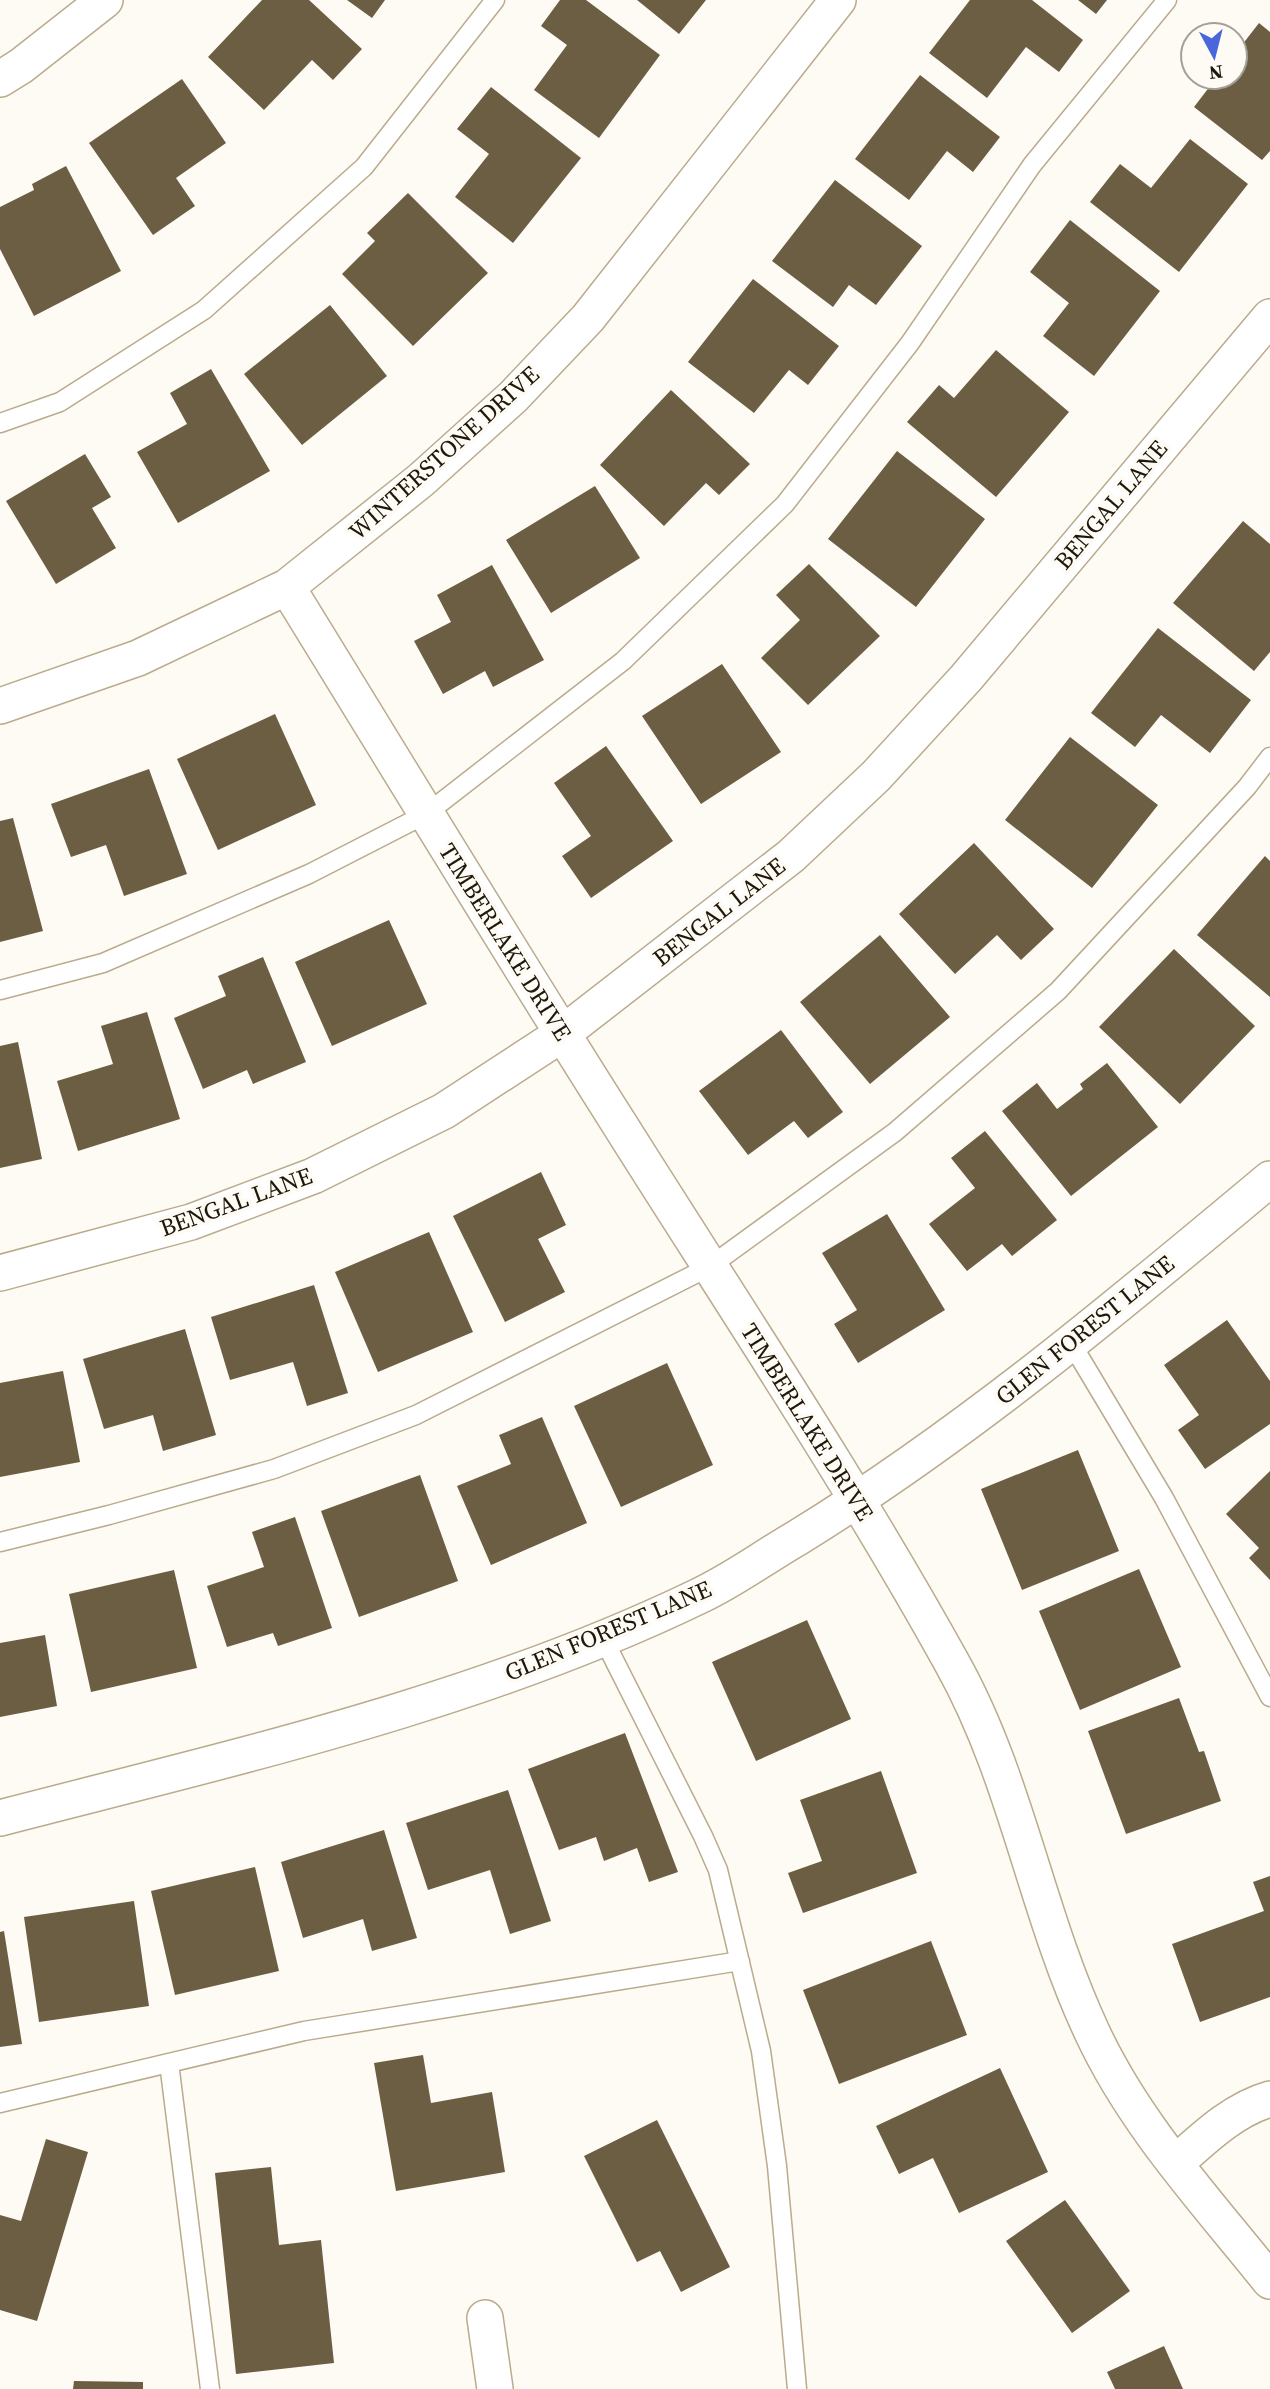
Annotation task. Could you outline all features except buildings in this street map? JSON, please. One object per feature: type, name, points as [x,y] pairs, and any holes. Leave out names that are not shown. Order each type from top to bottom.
[{"type":"street","points":[[0,79],[21,66],[105,0]]},
{"type":"street","name":"WINTERSTONE DRIVE","points":[[0,706],[138,658],[287,587],[421,480],[513,397],[588,318],[838,0]]},
{"type":"street","name":"BENGAL LANE","points":[[0,1273],[191,1222],[313,1176],[444,1111],[562,1034],[791,856],[876,776],[966,678],[1270,317]]},
{"type":"street","name":"TIMBERLAKE DRIVE","points":[[287,587],[562,1034],[857,1501],[970,1695],[999,1769],[1060,1958],[1093,2035],[1128,2100],[1270,2281]]},
{"type":"street","name":"GLEN FOREST LANE","points":[[0,1818],[313,1737],[479,1685],[603,1638],[700,1596],[857,1501],[971,1421],[1134,1292],[1270,1179]]},
{"type":"street","points":[[1176,2163],[1210,2132],[1257,2103],[1270,2099]]},
{"type":"street","points":[[485,2318],[495,2389]]},
{"type":"lane","points":[[0,423],[60,402],[204,310],[364,167],[495,0]]},
{"type":"lane","points":[[0,990],[103,963],[309,874],[426,814],[623,661],[785,504],[910,343],[1032,165],[1167,0]]},
{"type":"lane","points":[[0,1542],[109,1516],[274,1469],[416,1415],[709,1267],[895,1132],[1058,991],[1247,787],[1270,757]]},
{"type":"lane","points":[[1070,1342],[1164,1498],[1270,1697]]},
{"type":"lane","points":[[603,1638],[718,1870],[761,2051],[777,2166],[797,2389]]},
{"type":"lane","points":[[0,2103],[304,2031],[740,1961]]},
{"type":"lane","points":[[169,2063],[210,2389]]}]
